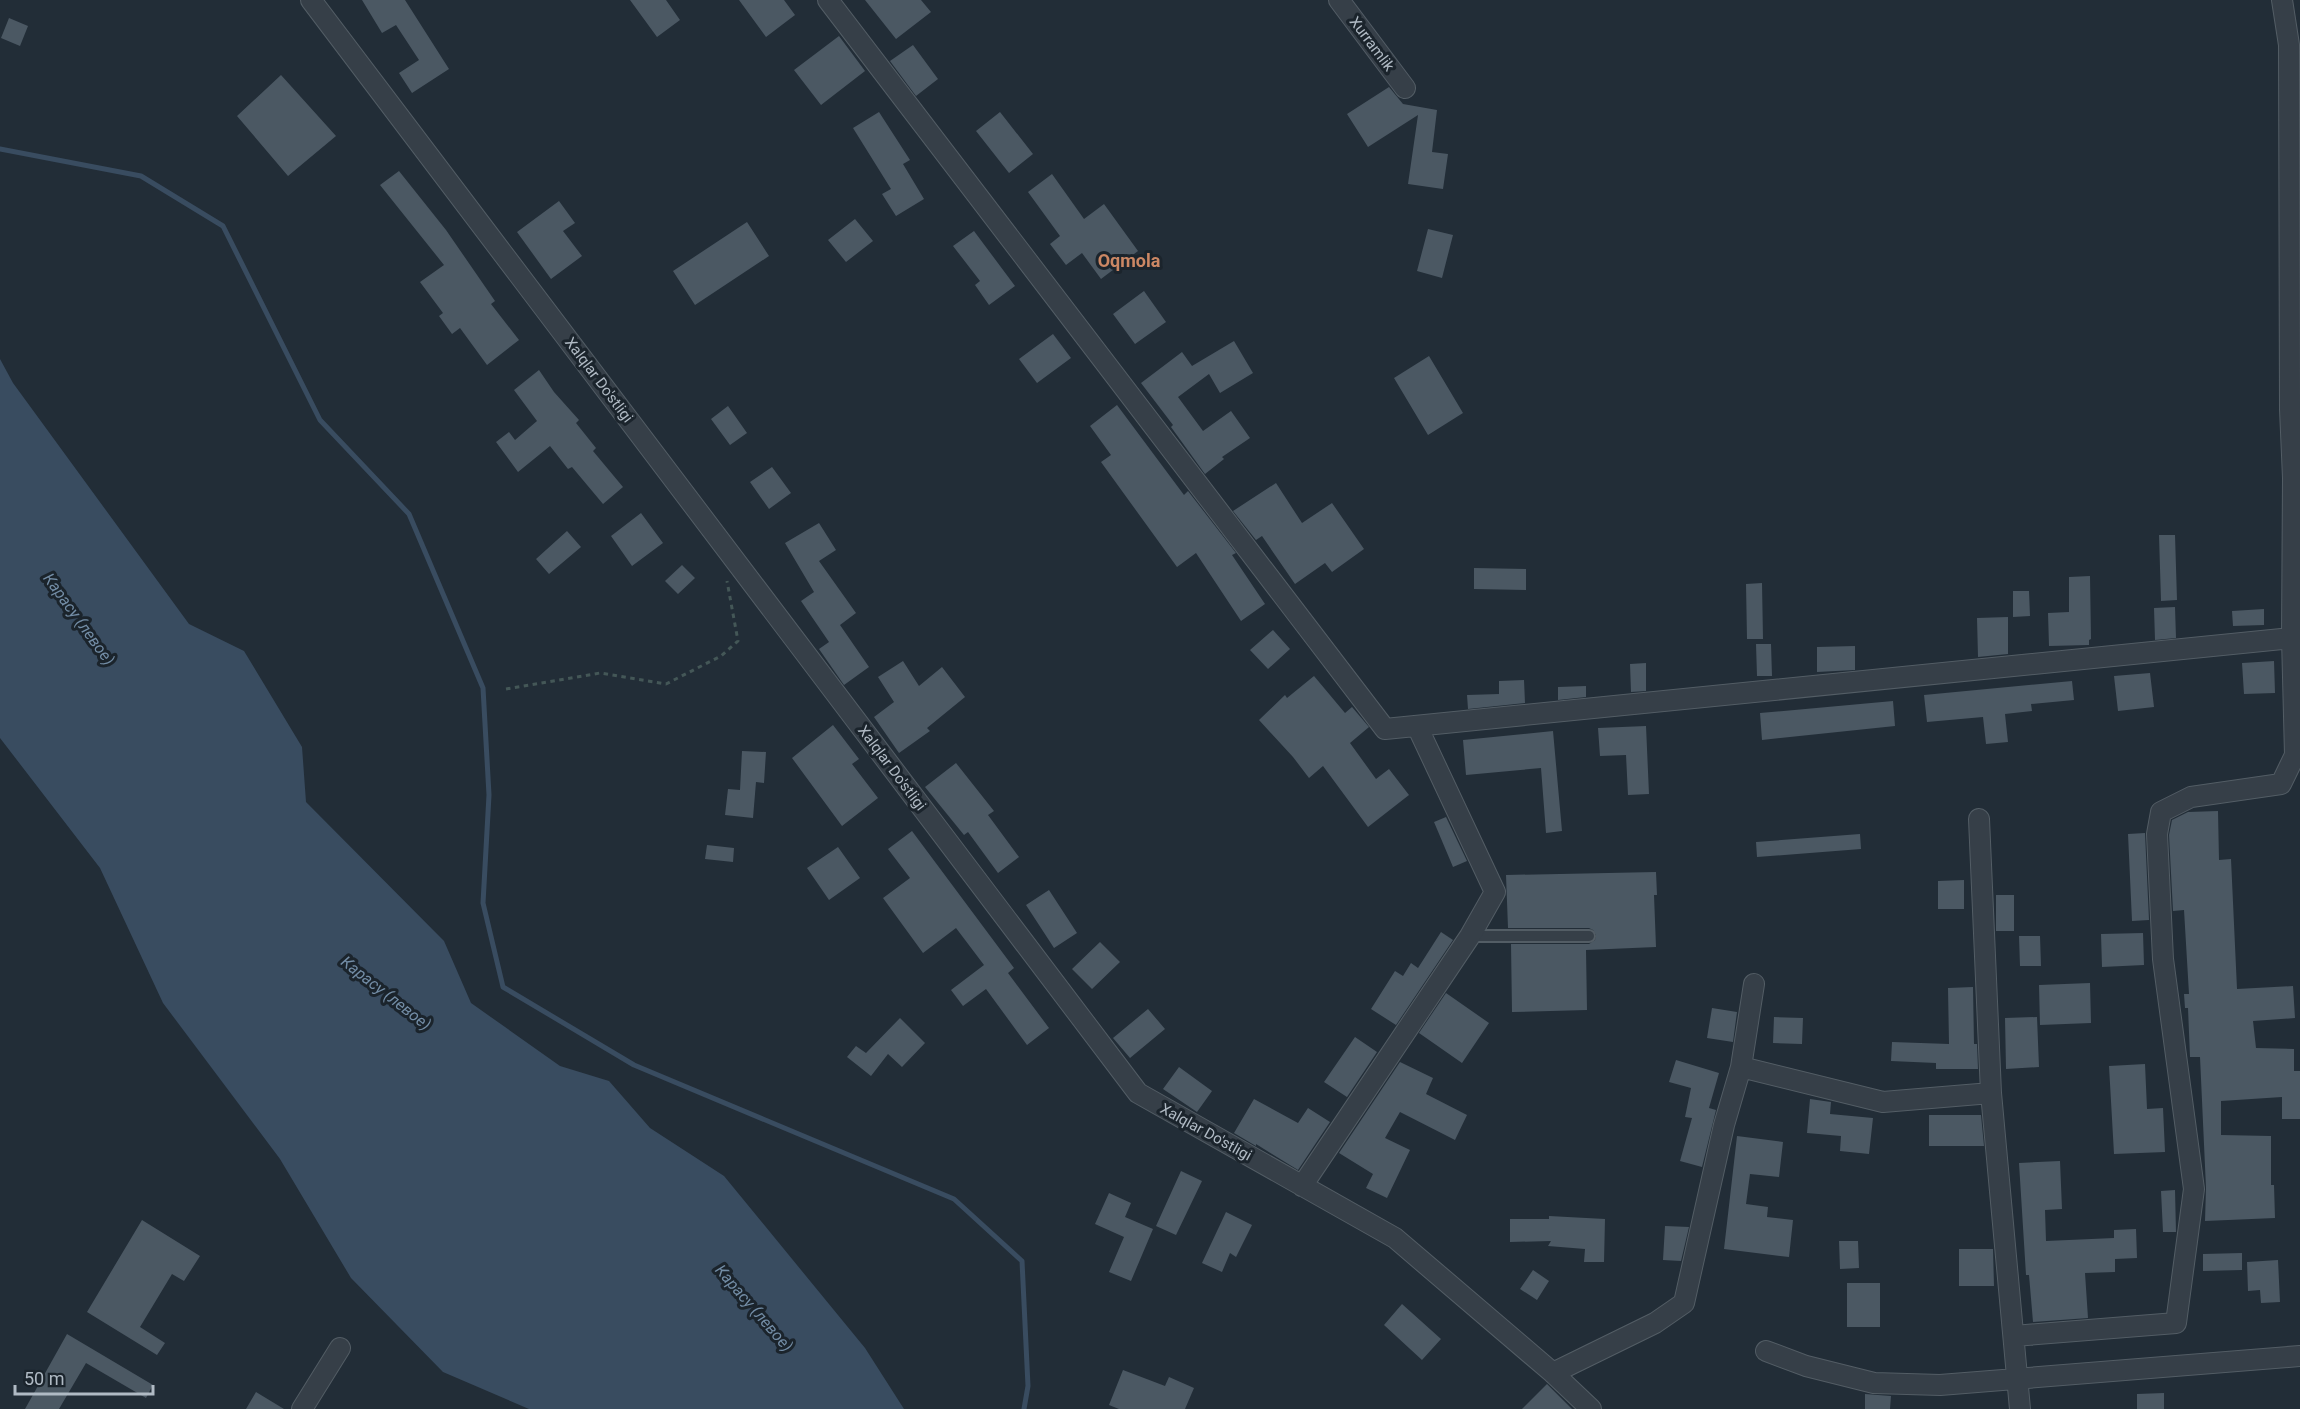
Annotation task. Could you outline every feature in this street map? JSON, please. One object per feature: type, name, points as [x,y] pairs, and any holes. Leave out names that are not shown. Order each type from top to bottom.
[{"type":"street","name":"Xalqlar Do'stligi","points":[[311,0],[1138,1093],[1395,1238],[1591,1409]]},
{"type":"street","points":[[828,0],[1385,729],[2292,638]]},
{"type":"street","name":"Xurramlik","points":[[1339,0],[1405,88]]},
{"type":"street","points":[[2014,1336],[2176,1323],[2194,1189],[2163,959],[2157,834],[2161,812],[2191,797],[2281,784],[2295,755],[2292,638],[2294,478],[2290,410],[2289,45],[2282,0]]},
{"type":"street","points":[[1302,1186],[1470,936],[1495,892],[1417,726]]},
{"type":"street","points":[[1979,819],[1991,1093],[2020,1409]]},
{"type":"street","points":[[1552,1373],[1655,1323],[1684,1302],[1724,1125],[1741,1067],[1754,984]]},
{"type":"street","points":[[1741,1067],[1883,1102],[1991,1093]]},
{"type":"street","points":[[302,1409],[340,1348]]},
{"type":"street","points":[[1766,1351],[1806,1366],[1874,1383],[1940,1385],[2300,1356]]},
{"type":"lane","points":[[1470,936],[1589,936]]},
{"type":"path","points":[[506,689],[600,673],[666,684],[721,656],[738,641],[727,581],[727,549]]},
{"type":"water","name":"Карасу (левое)","points":[[0,359],[13,383],[189,624],[244,651],[302,747],[306,802],[444,941],[471,1003],[560,1066],[609,1081],[650,1128],[724,1176],[865,1348],[904,1409],[529,1409],[443,1372],[351,1278],[280,1159],[163,1003],[100,868],[0,738]]},
{"type":"building","points":[[362,0],[405,0],[449,69],[412,93],[399,73],[419,60],[396,25],[382,33]]},
{"type":"building","points":[[630,0],[666,0],[680,20],[657,37]]},
{"type":"building","points":[[739,0],[784,0],[795,15],[766,37]]},
{"type":"building","points":[[865,0],[921,0],[931,12],[896,39]]},
{"type":"building","points":[[9,18],[28,26],[20,46],[1,38]]},
{"type":"building","points":[[839,36],[865,71],[821,105],[794,70]]},
{"type":"building","points":[[913,45],[938,79],[916,96],[890,61]]},
{"type":"building","points":[[281,75],[336,136],[288,176],[237,116]]},
{"type":"building","points":[[1389,87],[1403,104],[1437,110],[1432,152],[1448,154],[1443,189],[1408,184],[1418,115],[1368,147],[1347,114]]},
{"type":"building","points":[[879,112],[910,160],[903,164],[924,199],[896,216],[882,194],[891,189],[853,128]]},
{"type":"building","points":[[1000,112],[1033,154],[1009,173],[976,131]]},
{"type":"building","points":[[399,171],[446,230],[495,301],[491,304],[519,340],[487,365],[460,328],[452,334],[439,316],[443,313],[420,282],[444,265],[380,185]]},
{"type":"building","points":[[1052,174],[1084,219],[1104,204],[1138,251],[1101,279],[1082,253],[1066,265],[1050,244],[1060,236],[1028,192]]},
{"type":"building","points":[[559,201],[575,223],[563,231],[582,256],[551,279],[517,232]]},
{"type":"building","points":[[855,219],[873,241],[846,262],[828,240]]},
{"type":"building","points":[[747,222],[769,256],[695,305],[673,271]]},
{"type":"building","points":[[1428,229],[1453,235],[1442,278],[1417,271]]},
{"type":"building","points":[[974,231],[1015,286],[989,305],[975,285],[980,281],[953,246]]},
{"type":"building","points":[[1144,291],[1166,322],[1135,344],[1113,314]]},
{"type":"building","points":[[1053,334],[1071,358],[1037,383],[1019,359]]},
{"type":"building","points":[[1234,341],[1253,373],[1220,393],[1209,374],[1178,397],[1203,431],[1231,411],[1250,438],[1222,457],[1224,459],[1205,474],[1171,427],[1173,425],[1141,383],[1182,352],[1192,366]]},
{"type":"building","points":[[1429,356],[1463,413],[1428,435],[1394,378]]},
{"type":"building","points":[[539,370],[554,392],[579,420],[576,423],[596,448],[593,451],[623,487],[603,504],[572,467],[568,469],[550,446],[518,472],[496,442],[509,432],[515,440],[537,421],[514,390]]},
{"type":"building","points":[[1117,405],[1184,495],[1188,491],[1236,553],[1232,555],[1265,604],[1241,621],[1196,553],[1177,567],[1101,462],[1111,455],[1090,426]]},
{"type":"building","points":[[728,406],[747,433],[730,445],[711,419]]},
{"type":"building","points":[[772,467],[791,493],[769,509],[750,482]]},
{"type":"building","points":[[1276,483],[1302,523],[1332,503],[1364,549],[1332,572],[1325,563],[1295,584],[1262,536],[1256,540],[1233,511]]},
{"type":"building","points":[[641,513],[663,543],[632,566],[611,536]]},
{"type":"building","points":[[819,523],[836,550],[819,561],[856,613],[840,625],[869,667],[844,685],[819,649],[829,642],[801,601],[814,592],[785,543]]},
{"type":"building","points":[[567,531],[581,547],[549,574],[536,559]]},
{"type":"building","points":[[2159,535],[2175,535],[2177,600],[2161,601]]},
{"type":"building","points":[[682,565],[695,578],[678,594],[665,581]]},
{"type":"building","points":[[1474,568],[1526,569],[1526,590],[1474,589]]},
{"type":"building","points":[[2090,576],[2091,639],[2089,645],[2049,646],[2048,613],[2069,612],[2069,577]]},
{"type":"building","points":[[1762,583],[1763,639],[1747,639],[1746,584]]},
{"type":"building","points":[[2013,591],[2029,591],[2030,616],[2013,617]]},
{"type":"building","points":[[2175,607],[2176,638],[2155,640],[2154,608]]},
{"type":"building","points":[[2264,609],[2264,625],[2233,626],[2232,611]]},
{"type":"building","points":[[2008,617],[2008,654],[1978,657],[1977,618]]},
{"type":"building","points":[[1273,630],[1290,649],[1268,669],[1250,650]]},
{"type":"building","points":[[1756,644],[1771,644],[1772,676],[1757,676]]},
{"type":"building","points":[[1855,646],[1855,670],[1817,672],[1817,647]]},
{"type":"building","points":[[903,661],[919,686],[942,667],[965,697],[927,728],[930,731],[899,753],[874,717],[894,702],[878,677]]},
{"type":"building","points":[[2274,661],[2275,693],[2244,694],[2242,663]]},
{"type":"building","points":[[1646,663],[1646,691],[1631,692],[1630,664]]},
{"type":"building","points":[[2150,673],[2154,707],[2118,711],[2114,676]]},
{"type":"building","points":[[1314,676],[1345,713],[1352,707],[1369,727],[1350,743],[1376,779],[1389,769],[1409,795],[1368,827],[1323,766],[1309,778],[1259,720],[1285,695],[1287,698]]},
{"type":"building","points":[[1524,680],[1525,703],[1468,709],[1467,695],[1499,694],[1499,681]]},
{"type":"building","points":[[2072,681],[2074,700],[2031,704],[2032,711],[2005,714],[2008,742],[1986,744],[1983,717],[1927,722],[1924,695]]},
{"type":"building","points":[[1586,686],[1586,697],[1558,700],[1558,687]]},
{"type":"building","points":[[1893,701],[1895,726],[1762,740],[1760,713]]},
{"type":"building","points":[[833,725],[859,759],[852,764],[878,798],[842,826],[792,758]]},
{"type":"building","points":[[1646,726],[1649,794],[1628,795],[1626,755],[1600,756],[1598,728]]},
{"type":"building","points":[[1553,731],[1562,831],[1546,833],[1541,768],[1466,775],[1463,740]]},
{"type":"building","points":[[742,751],[766,752],[764,783],[756,782],[753,818],[725,815],[728,789],[740,790]]},
{"type":"building","points":[[956,763],[994,811],[988,815],[1019,857],[998,873],[968,832],[964,835],[925,787]]},
{"type":"building","points":[[2218,811],[2219,860],[2231,859],[2237,989],[2293,986],[2295,1018],[2253,1021],[2256,1048],[2294,1049],[2294,1071],[2300,1071],[2300,1119],[2282,1119],[2282,1097],[2221,1101],[2221,1135],[2271,1136],[2271,1185],[2274,1185],[2275,1218],[2205,1221],[2206,1188],[2200,1057],[2190,1057],[2188,1008],[2185,1008],[2184,994],[2189,994],[2184,910],[2173,911],[2169,835],[2172,820],[2188,812]]},
{"type":"building","points":[[1446,817],[1467,861],[1453,867],[1434,822]]},
{"type":"building","points":[[912,831],[1014,968],[1008,973],[1049,1028],[1027,1045],[986,989],[963,1006],[951,990],[984,965],[956,928],[923,953],[883,898],[910,878],[888,849]]},
{"type":"building","points":[[2145,833],[2149,920],[2132,921],[2128,834]]},
{"type":"building","points":[[1860,834],[1861,849],[1757,857],[1756,842]]},
{"type":"building","points":[[707,845],[734,848],[733,862],[705,859]]},
{"type":"building","points":[[838,847],[860,878],[829,900],[807,868]]},
{"type":"building","points":[[1656,872],[1657,895],[1654,895],[1656,947],[1586,950],[1587,1010],[1512,1012],[1511,944],[1589,944],[1595,940],[1596,935],[1589,928],[1508,928],[1506,875]]},
{"type":"building","points":[[1964,880],[1964,909],[1938,909],[1938,881]]},
{"type":"building","points":[[1049,890],[1077,933],[1054,948],[1026,905]]},
{"type":"building","points":[[1996,895],[2014,895],[2014,931],[1996,931]]},
{"type":"building","points":[[1441,932],[1453,940],[1396,1025],[1371,1009],[1395,971],[1403,976],[1411,963],[1418,968]]},
{"type":"building","points":[[2143,933],[2144,965],[2102,967],[2101,934]]},
{"type":"building","points":[[2019,936],[2040,936],[2041,966],[2020,966]]},
{"type":"building","points":[[1100,942],[1120,962],[1092,989],[1072,969]]},
{"type":"building","points":[[2090,983],[2091,1023],[2040,1025],[2039,985]]},
{"type":"building","points":[[1973,987],[1974,1044],[1977,1044],[1978,1069],[1936,1069],[1936,1063],[1891,1061],[1892,1042],[1949,1044],[1948,988]]},
{"type":"building","points":[[1446,993],[1489,1023],[1462,1063],[1419,1033]]},
{"type":"building","points":[[1712,1008],[1737,1012],[1733,1042],[1707,1038]]},
{"type":"building","points":[[1148,1009],[1165,1029],[1130,1058],[1113,1038]]},
{"type":"building","points":[[1774,1017],[1803,1018],[1802,1044],[1773,1043]]},
{"type":"building","points":[[2037,1017],[2039,1067],[2006,1069],[2005,1018]]},
{"type":"building","points":[[900,1018],[925,1043],[902,1067],[888,1054],[871,1076],[847,1057],[856,1046],[866,1053]]},
{"type":"building","points":[[1355,1037],[1377,1052],[1347,1097],[1324,1082]]},
{"type":"building","points":[[1676,1060],[1719,1073],[1709,1108],[1716,1110],[1702,1167],[1680,1161],[1692,1118],[1685,1117],[1691,1088],[1669,1082]]},
{"type":"building","points":[[1400,1062],[1433,1078],[1426,1094],[1467,1115],[1455,1140],[1400,1112],[1385,1138],[1410,1150],[1387,1198],[1366,1188],[1373,1174],[1339,1153]]},
{"type":"building","points":[[2145,1064],[2147,1109],[2163,1108],[2165,1152],[2114,1154],[2109,1066]]},
{"type":"building","points":[[1179,1067],[1212,1091],[1197,1112],[1163,1089]]},
{"type":"building","points":[[1254,1099],[1298,1123],[1308,1108],[1330,1122],[1298,1170],[1234,1133]]},
{"type":"building","points":[[1810,1099],[1831,1102],[1830,1114],[1873,1118],[1869,1154],[1840,1151],[1841,1136],[1807,1133]]},
{"type":"building","points":[[1929,1115],[1981,1115],[1984,1146],[1929,1146]]},
{"type":"building","points":[[1737,1136],[1783,1142],[1779,1177],[1750,1174],[1746,1204],[1768,1207],[1767,1217],[1793,1220],[1789,1257],[1724,1249]]},
{"type":"building","points":[[2060,1161],[2062,1209],[2045,1210],[2046,1241],[2114,1238],[2114,1230],[2136,1229],[2137,1258],[2115,1259],[2115,1272],[2085,1273],[2088,1318],[2033,1322],[2029,1275],[2026,1275],[2019,1163]]},
{"type":"building","points":[[1181,1171],[1202,1181],[1176,1235],[1156,1226]]},
{"type":"building","points":[[2175,1190],[2176,1232],[2163,1232],[2161,1191]]},
{"type":"building","points":[[1109,1193],[1131,1203],[1125,1217],[1153,1229],[1131,1281],[1109,1272],[1124,1237],[1095,1224]]},
{"type":"building","points":[[1226,1212],[1252,1225],[1236,1257],[1230,1253],[1222,1272],[1202,1263]]},
{"type":"building","points":[[1549,1216],[1605,1219],[1604,1262],[1584,1262],[1585,1249],[1548,1246],[1551,1241],[1510,1242],[1510,1219],[1549,1219]]},
{"type":"building","points":[[142,1220],[200,1256],[184,1281],[172,1274],[140,1327],[165,1343],[157,1355],[87,1312]]},
{"type":"building","points":[[1665,1226],[1689,1227],[1681,1261],[1663,1260]]},
{"type":"building","points":[[1839,1241],[1858,1241],[1859,1268],[1840,1269]]},
{"type":"building","points":[[1959,1249],[1993,1249],[1994,1286],[1959,1286]]},
{"type":"building","points":[[2242,1253],[2242,1270],[2203,1271],[2203,1254]]},
{"type":"building","points":[[2278,1260],[2280,1302],[2261,1303],[2260,1290],[2248,1291],[2247,1262]]},
{"type":"building","points":[[1533,1270],[1549,1281],[1537,1300],[1520,1289]]},
{"type":"building","points":[[1847,1283],[1880,1283],[1880,1327],[1847,1327]]},
{"type":"building","points":[[1402,1304],[1441,1339],[1422,1360],[1384,1325]]},
{"type":"building","points":[[67,1334],[153,1385],[146,1398],[86,1363],[59,1409],[25,1409]]},
{"type":"building","points":[[1123,1370],[1165,1386],[1169,1377],[1194,1388],[1185,1409],[1119,1409],[1109,1405]]},
{"type":"building","points":[[1547,1384],[1572,1409],[1522,1409]]},
{"type":"building","points":[[256,1392],[284,1409],[246,1409]]},
{"type":"building","points":[[2164,1393],[2164,1409],[2137,1409],[2137,1394]]},
{"type":"building","points":[[1865,1394],[1891,1396],[1890,1409],[1865,1409]]},
{"type":"waterway","points":[[0,149],[141,176],[223,226],[320,420],[409,514],[483,688],[489,795],[483,903],[503,987],[634,1065],[954,1199],[1022,1261],[1028,1386],[1024,1409]]},
{"type":"district","name":"Oqmola","points":[[1129,260]]}]
